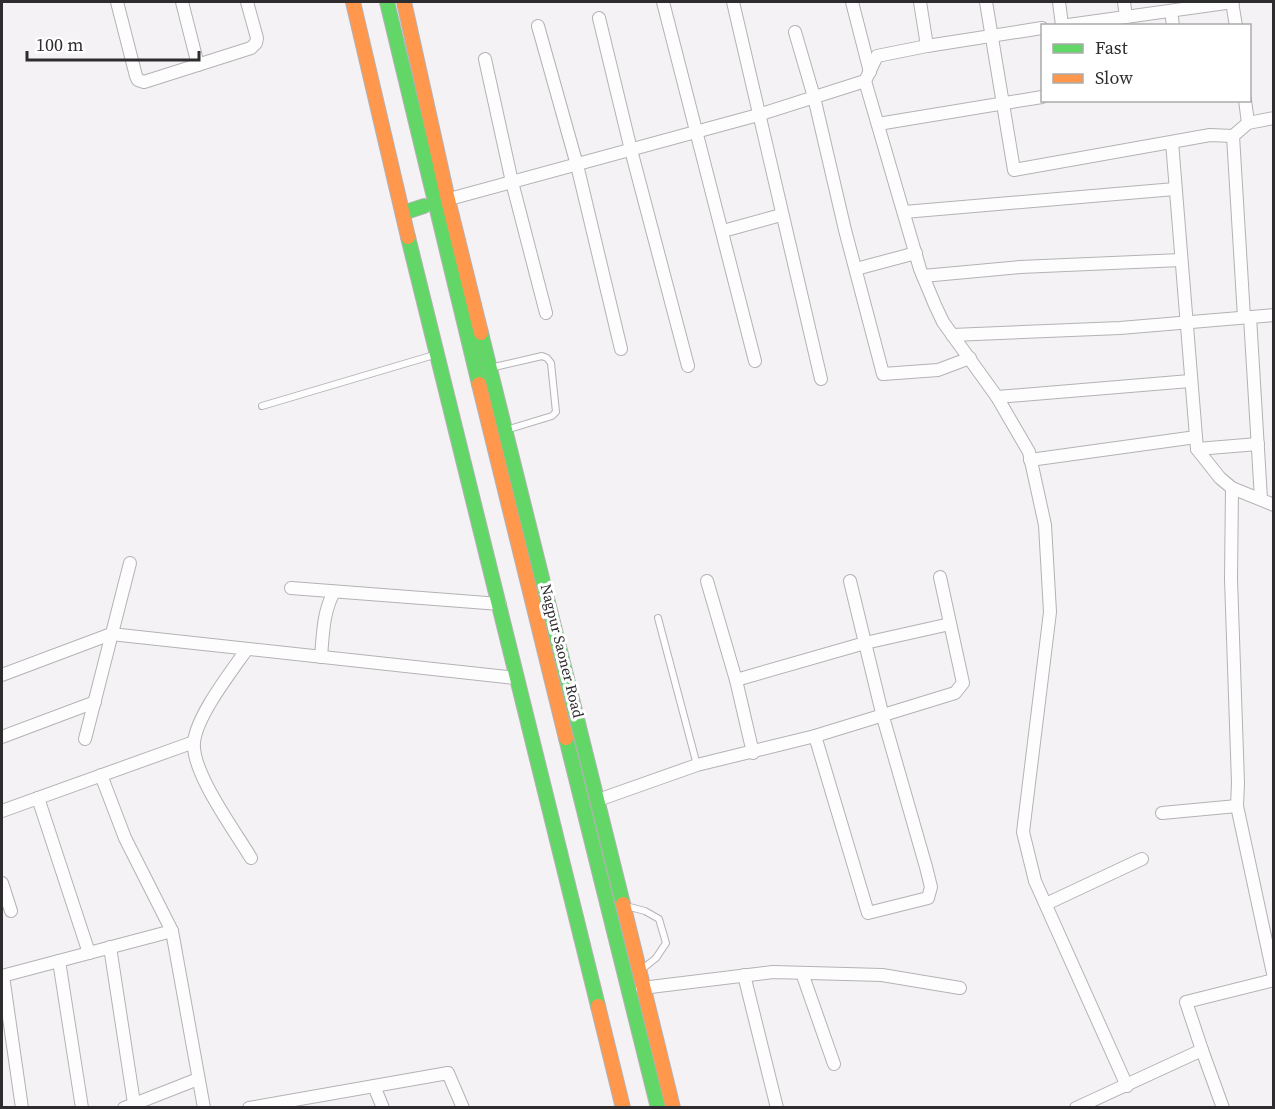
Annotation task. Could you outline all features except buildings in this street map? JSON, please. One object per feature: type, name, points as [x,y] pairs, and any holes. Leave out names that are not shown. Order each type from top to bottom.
[{"type":"main road","points":[[353,2],[516,678],[623,1107]]},
{"type":"main road","points":[[375,2],[424,180],[436,203]]},
{"type":"main road","points":[[387,2],[424,180]]},
{"type":"main road","points":[[404,2],[436,203],[490,369],[506,430],[673,1107]]},
{"type":"main road","points":[[403,213],[436,203]]},
{"type":"main road","name":"Nagpur Saoner Road","points":[[436,203],[629,1050]]},
{"type":"main road","name":"Nagpur Saoner Road","points":[[436,203],[658,1107]]},
{"type":"street","points":[[117,2],[138,80],[144,82],[252,48],[257,38],[247,2]]},
{"type":"street","points":[[182,2],[198,64]]},
{"type":"street","points":[[663,2],[698,131],[755,361]]},
{"type":"street","points":[[733,2],[821,379]]},
{"type":"street","points":[[852,2],[878,124],[923,276],[943,322],[997,397],[1029,452],[1045,525],[1050,612],[1023,832],[1035,881],[1127,1086]]},
{"type":"street","points":[[920,2],[927,46]]},
{"type":"street","points":[[986,2],[1014,170],[1210,135],[1233,136],[1248,123],[1274,118]]},
{"type":"street","points":[[1059,2],[1062,24]]},
{"type":"street","points":[[1124,2],[1129,20]]},
{"type":"street","points":[[1075,24],[1129,20],[1165,8],[1229,2],[1235,24]]},
{"type":"street","points":[[1165,8],[1172,24]]},
{"type":"street","points":[[599,18],[688,366]]},
{"type":"street","points":[[538,26],[577,165],[621,349]]},
{"type":"street","points":[[436,203],[759,115],[814,97],[867,76],[877,56],[1041,28]]},
{"type":"street","points":[[795,32],[814,97],[884,374],[938,370],[970,358]]},
{"type":"street","points":[[485,59],[512,182],[546,313]]},
{"type":"street","points":[[878,124],[1041,97]]},
{"type":"street","points":[[1245,102],[1248,123]]},
{"type":"street","points":[[1233,136],[1261,499]]},
{"type":"street","points":[[1172,142],[1190,381],[1197,443],[1220,478],[1232,488],[1274,505]]},
{"type":"street","points":[[904,212],[1175,189]]},
{"type":"street","points":[[723,231],[781,214]]},
{"type":"street","points":[[856,269],[915,253]]},
{"type":"street","points":[[923,276],[1020,267],[1181,260]]},
{"type":"street","points":[[952,335],[1120,328],[1274,315]]},
{"type":"street","points":[[997,397],[1190,381]]},
{"type":"street","points":[[1030,460],[1197,443],[1258,444]]},
{"type":"street","points":[[1223,1107],[1186,1002],[1274,979],[1237,806],[1231,579],[1232,488]]},
{"type":"street","points":[[85,739],[130,563]]},
{"type":"street","points":[[598,801],[697,765],[815,736],[956,693],[963,683],[940,577]]},
{"type":"street","points":[[707,581],[736,680],[753,753]]},
{"type":"street","points":[[815,736],[868,914],[928,898],[931,887],[924,858],[883,717],[850,581]]},
{"type":"street","points":[[291,588],[500,604]]},
{"type":"street","points":[[321,657],[325,616],[334,591]]},
{"type":"street","points":[[736,680],[865,643],[950,624]]},
{"type":"street","points":[[2,675],[111,634],[516,678]]},
{"type":"street","points":[[247,649],[207,710],[198,727],[194,742],[195,757],[202,775],[251,858]]},
{"type":"street","points":[[2,737],[95,702]]},
{"type":"street","points":[[2,811],[194,742]]},
{"type":"street","points":[[101,775],[125,838],[172,931],[204,1107]]},
{"type":"street","points":[[38,798],[89,953]]},
{"type":"street","points":[[1162,813],[1237,806]]},
{"type":"street","points":[[1046,904],[1142,858]]},
{"type":"street","points":[[2,883],[11,911]]},
{"type":"street","points":[[22,1107],[2,976],[172,931]]},
{"type":"street","points":[[110,947],[129,1105],[198,1079]]},
{"type":"street","points":[[60,961],[82,1107]]},
{"type":"street","points":[[642,988],[773,972],[882,975],[960,988]]},
{"type":"street","points":[[802,973],[834,1064]]},
{"type":"street","points":[[744,975],[777,1107]]},
{"type":"street","points":[[1076,1107],[1127,1086],[1202,1050]]},
{"type":"street","points":[[249,1107],[317,1101],[374,1086],[448,1073],[463,1107]]},
{"type":"street","points":[[374,1086],[383,1107]]},
{"type":"lane","points":[[262,406],[438,354]]},
{"type":"lane","points":[[490,369],[542,356],[551,363],[556,412],[552,416],[506,430]]},
{"type":"lane","points":[[658,618],[697,765]]},
{"type":"lane","points":[[623,905],[645,911],[659,919],[666,943],[656,958],[639,972]]},
{"type":"traffic: fast","points":[[387,2],[479,384]]},
{"type":"traffic: fast","points":[[403,213],[424,206]]},
{"type":"traffic: fast","points":[[408,237],[598,1006]]},
{"type":"traffic: fast","points":[[481,333],[623,904]]},
{"type":"traffic: fast","points":[[566,738],[658,1108]]},
{"type":"traffic: slow","points":[[353,2],[408,237]]},
{"type":"traffic: slow","points":[[404,2],[448,200],[481,333]]},
{"type":"traffic: slow","points":[[479,384],[566,738]]},
{"type":"traffic: slow","points":[[623,904],[673,1108]]},
{"type":"traffic: slow","points":[[598,1006],[623,1108]]}]
